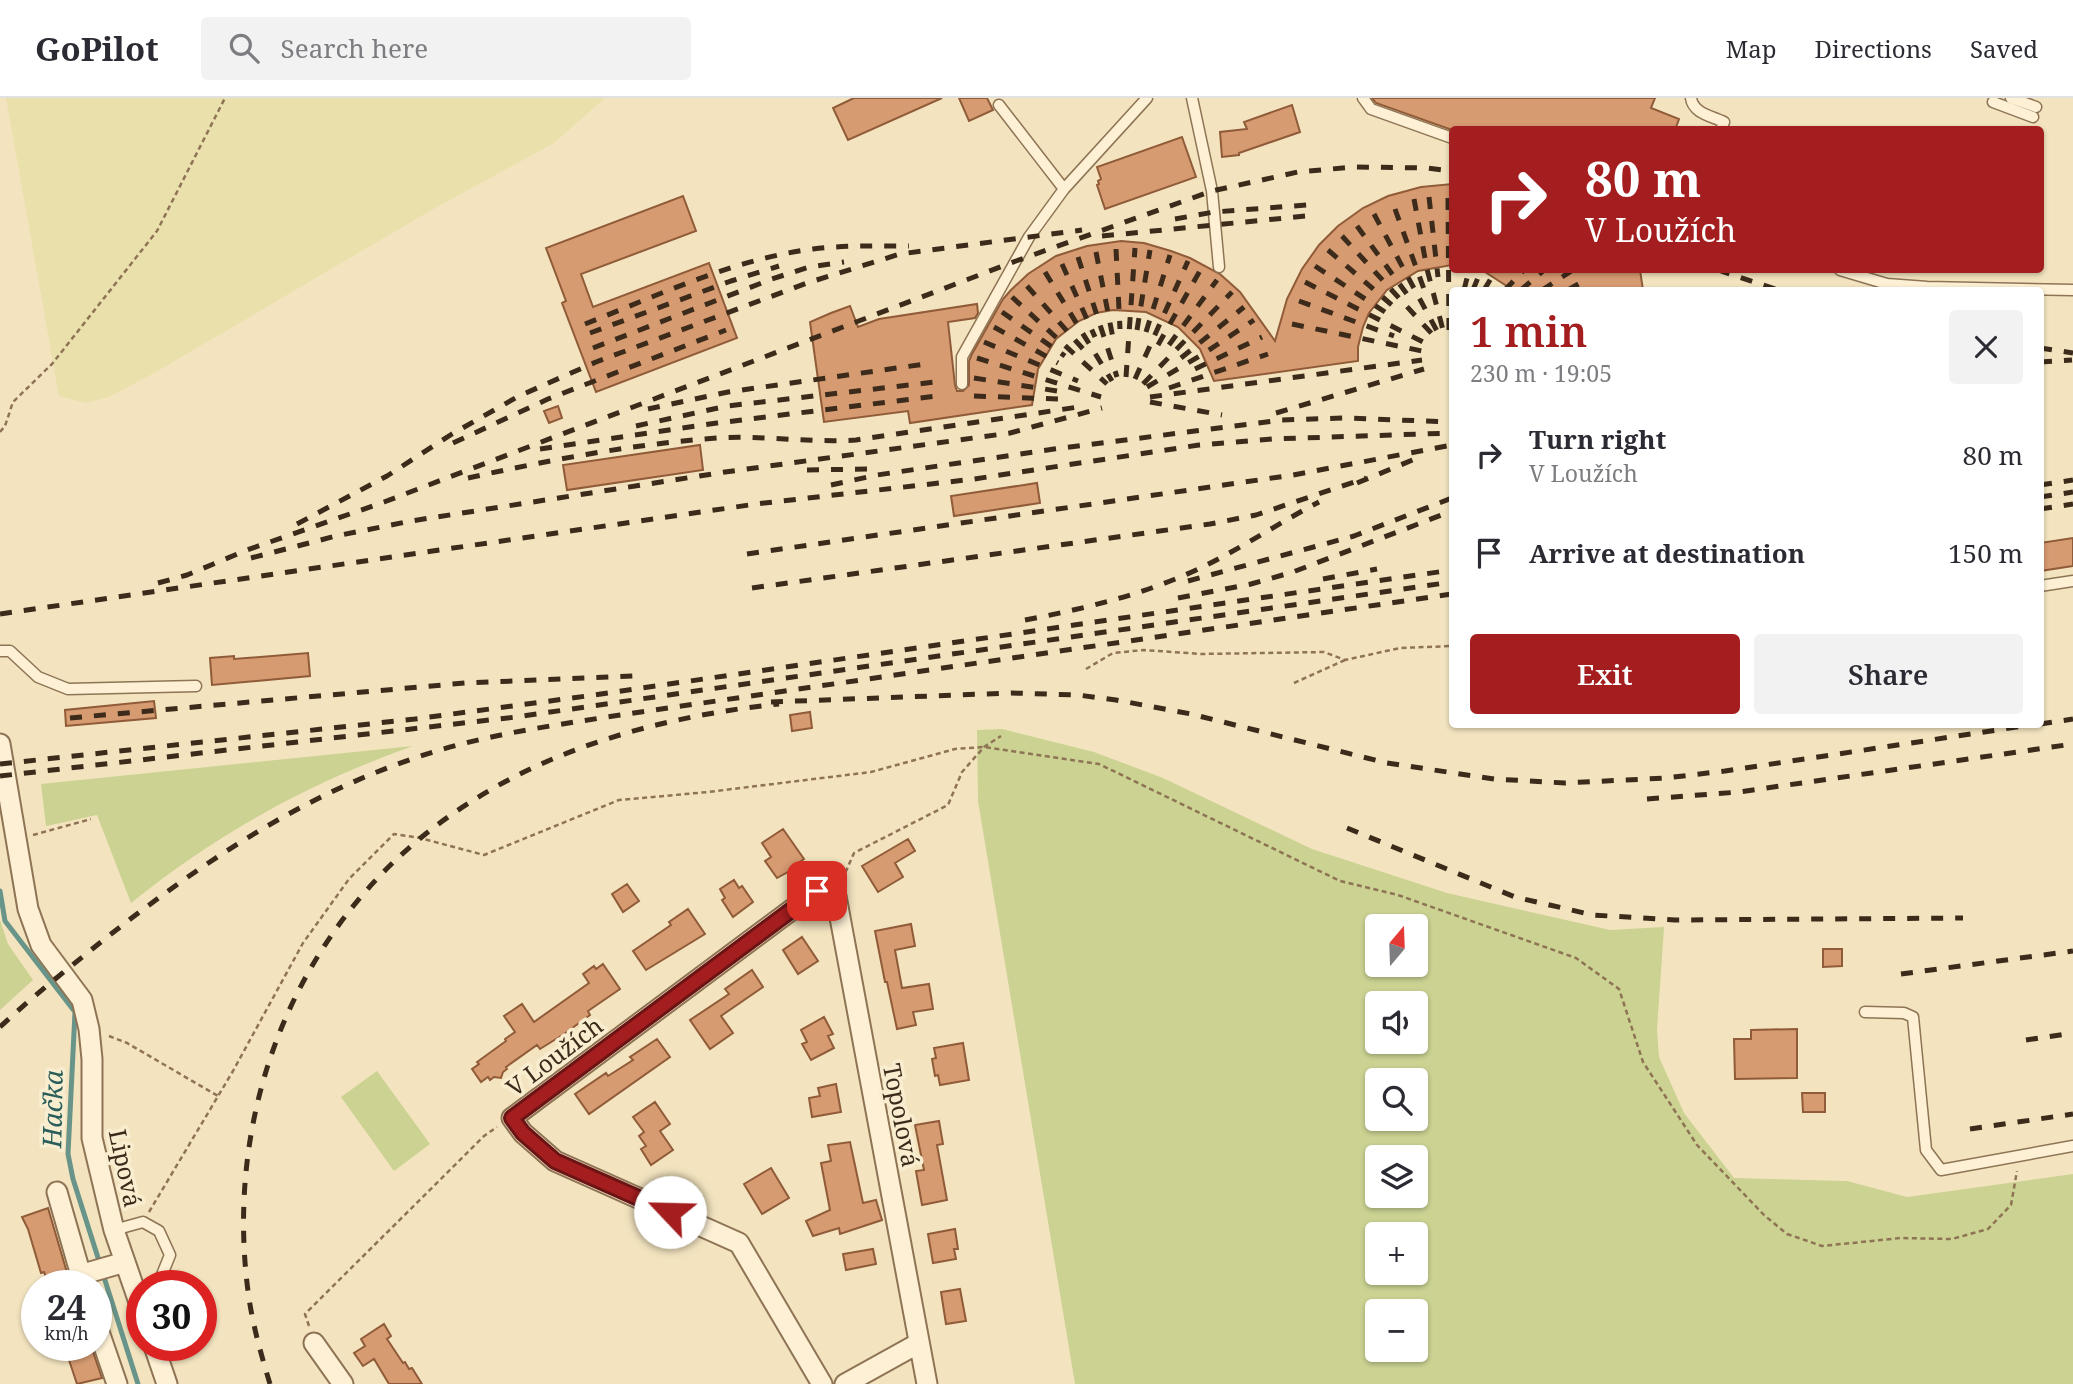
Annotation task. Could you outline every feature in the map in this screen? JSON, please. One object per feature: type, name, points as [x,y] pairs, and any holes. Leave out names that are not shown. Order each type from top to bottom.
[{"type":"street","points":[[0,744],[16,840]]},
{"type":"street","name":"Lipová","points":[[16,840],[28,909],[41,945],[82,1000],[93,1059],[92,1138],[114,1230],[129,1270]]},
{"type":"street","name":"V Loužích","points":[[822,1384],[739,1243],[555,1161],[523,1133],[512,1118],[817,891],[836,896]]},
{"type":"street","name":"Topolová","points":[[836,896],[927,1384]]},
{"type":"street","points":[[57,1192],[79,1270]]},
{"type":"street","points":[[106,1270],[125,1262]]},
{"type":"street","points":[[314,1343],[343,1384]]},
{"type":"street","points":[[845,1384],[919,1343]]},
{"type":"street","points":[[109,1361],[117,1384]]},
{"type":"street","points":[[159,1361],[167,1384]]},
{"type":"lane","points":[[962,384],[962,357],[1024,245],[1064,189],[1147,98]]},
{"type":"lane","points":[[1192,98],[1212,191],[1219,267]]},
{"type":"lane","points":[[1363,98],[1371,109],[1449,137]]},
{"type":"lane","points":[[1691,98],[1692,106],[1724,122],[1722,126]]},
{"type":"lane","points":[[1993,103],[2034,112],[2011,98]]},
{"type":"lane","points":[[999,105],[1064,189]]},
{"type":"lane","points":[[1850,273],[1887,284],[1927,287]]},
{"type":"lane","points":[[2044,289],[2073,290]]},
{"type":"lane","points":[[2044,585],[2073,581]]},
{"type":"lane","points":[[0,651],[10,651],[38,677],[68,689],[196,686]]},
{"type":"lane","points":[[1866,1012],[1904,1013],[1913,1017],[1926,1150],[1941,1170],[2073,1146]]},
{"type":"lane","points":[[114,1230],[143,1222],[159,1231],[170,1255],[164,1270]]},
{"type":"path","points":[[0,432],[5,426],[13,402],[52,364],[157,231],[225,98]]},
{"type":"path","points":[[1294,683],[1345,660],[1400,649],[1449,646]]},
{"type":"path","points":[[1086,668],[1113,653],[1144,650],[1201,654],[1324,652],[1345,660]]},
{"type":"path","points":[[836,896],[854,853],[948,805],[962,772],[984,747],[1001,736]]},
{"type":"path","points":[[143,1222],[218,1096],[303,943],[349,879],[394,834],[484,855],[619,800],[871,772],[955,749],[984,747],[1099,764],[1340,881],[1398,895],[1576,957],[1619,989],[1643,1062],[1697,1145],[1764,1216],[1787,1234],[1822,1246],[1901,1238],[1952,1239],[1988,1229],[2011,1205],[2019,1154]]},
{"type":"path","points":[[16,840],[91,819]]},
{"type":"path","points":[[89,1029],[127,1043],[218,1096]]},
{"type":"path","points":[[314,1343],[305,1314],[484,1136],[512,1118]]},
{"type":"shaded area","points":[[6,98],[605,98],[554,143],[428,212],[156,372],[109,397],[86,403],[59,396]]},
{"type":"green space","points":[[1002,729],[1094,752],[1163,778],[1312,849],[1447,893],[1610,930],[1664,927],[1657,1030],[1659,1057],[1684,1113],[1734,1178],[1847,1181],[1907,1197],[2073,1174],[2073,1384],[1075,1384],[978,801],[977,730]]},
{"type":"green space","points":[[413,746],[336,777],[265,812],[197,854],[131,903],[97,815],[46,826],[41,784]]},
{"type":"green space","points":[[0,920],[8,944],[33,980],[0,1010]]},
{"type":"green space","points":[[377,1071],[430,1144],[394,1171],[341,1097]]},
{"type":"building","points":[[854,98],[942,98],[848,140],[833,108]]},
{"type":"building","points":[[959,98],[987,98],[993,110],[969,121]]},
{"type":"building","points":[[1372,98],[1655,98],[1651,108],[1679,119],[1676,126],[1449,126],[1449,129],[1376,103]]},
{"type":"building","points":[[1292,105],[1300,132],[1239,155],[1222,157],[1220,132],[1247,129],[1244,122]]},
{"type":"building","points":[[1182,137],[1196,177],[1105,209],[1097,185],[1101,179],[1097,167]]},
{"type":"building","points":[[1449,184],[1449,266],[1418,271],[1387,290],[1369,313],[1363,327],[1358,361],[1214,381],[1200,349],[1178,327],[1146,312],[1113,310],[1096,313],[1079,321],[1056,339],[1038,369],[1032,405],[910,423],[908,411],[824,422],[810,322],[831,313],[850,306],[858,327],[879,319],[977,304],[978,313],[975,318],[948,322],[955,385],[957,391],[963,391],[969,385],[969,361],[972,354],[1003,299],[1011,290],[1028,274],[1056,256],[1087,246],[1121,241],[1144,243],[1171,251],[1220,274],[1240,292],[1275,341],[1287,299],[1302,269],[1319,245],[1338,226],[1363,208],[1388,196],[1421,187]]},
{"type":"building","points":[[683,196],[696,231],[581,274],[593,307],[709,263],[737,338],[596,392],[562,303],[566,301],[546,248]]},
{"type":"building","points":[[1487,273],[1640,273],[1643,287],[1508,287]]},
{"type":"building","points":[[558,406],[562,418],[549,423],[544,411]]},
{"type":"building","points":[[700,445],[703,470],[567,490],[563,465]]},
{"type":"building","points":[[1037,483],[1040,503],[954,516],[951,496]]},
{"type":"building","points":[[2073,538],[2073,566],[2044,570],[2044,542]]},
{"type":"building","points":[[308,653],[310,676],[212,685],[210,658],[234,656],[234,659]]},
{"type":"building","points":[[154,701],[156,718],[66,726],[65,710]]},
{"type":"building","points":[[810,712],[812,728],[792,731],[790,715]]},
{"type":"building","points":[[783,829],[804,859],[794,866],[795,868],[777,878],[765,861],[771,857],[762,843]]},
{"type":"building","points":[[908,839],[915,851],[895,863],[903,877],[878,892],[862,866]]},
{"type":"building","points":[[734,880],[739,888],[742,886],[753,902],[733,917],[722,900],[725,898],[720,889]]},
{"type":"building","points":[[627,884],[639,901],[623,912],[612,894]]},
{"type":"building","points":[[688,909],[705,934],[646,970],[633,951],[671,925],[669,922]]},
{"type":"building","points":[[911,924],[915,946],[895,950],[902,988],[929,984],[933,1009],[913,1012],[916,1025],[897,1029],[875,931]]},
{"type":"building","points":[[802,937],[818,961],[798,974],[783,950]]},
{"type":"building","points":[[1823,949],[1842,949],[1842,966],[1823,967]]},
{"type":"building","points":[[603,964],[620,989],[588,1011],[590,1015],[564,1034],[540,1049],[537,1045],[506,1067],[501,1078],[494,1077],[490,1080],[488,1077],[481,1082],[472,1069],[515,1032],[504,1016],[522,1004],[534,1022],[589,983],[583,974],[594,966],[596,969]]},
{"type":"building","points":[[752,970],[763,987],[721,1016],[733,1033],[710,1049],[690,1020],[729,994],[725,989]]},
{"type":"building","points":[[824,1017],[833,1034],[828,1036],[834,1048],[811,1060],[802,1044],[807,1042],[801,1030]]},
{"type":"building","points":[[1797,1029],[1797,1078],[1735,1079],[1734,1039],[1751,1039],[1751,1030]]},
{"type":"building","points":[[657,1039],[670,1057],[589,1114],[575,1094],[606,1073],[608,1076],[633,1060],[630,1057]]},
{"type":"building","points":[[963,1043],[969,1080],[940,1085],[938,1075],[935,1076],[932,1059],[936,1058],[934,1048]]},
{"type":"building","points":[[836,1084],[841,1112],[812,1117],[809,1098],[820,1096],[818,1088]]},
{"type":"building","points":[[1802,1093],[1825,1093],[1825,1112],[1803,1112]]},
{"type":"building","points":[[655,1102],[670,1124],[660,1131],[673,1150],[651,1165],[641,1149],[646,1146],[639,1136],[644,1132],[633,1117]]},
{"type":"building","points":[[939,1121],[943,1144],[937,1145],[947,1200],[922,1205],[916,1171],[924,1170],[915,1125]]},
{"type":"building","points":[[850,1142],[863,1203],[876,1200],[882,1220],[840,1234],[839,1228],[813,1236],[806,1221],[830,1210],[821,1163],[831,1161],[828,1145]]},
{"type":"building","points":[[771,1168],[789,1198],[762,1214],[744,1184]]},
{"type":"building","points":[[48,1208],[66,1270],[40,1270],[22,1217]]},
{"type":"building","points":[[955,1229],[958,1249],[954,1249],[956,1259],[933,1263],[928,1234]]},
{"type":"building","points":[[873,1249],[876,1264],[846,1270],[843,1254]]},
{"type":"building","points":[[960,1289],[966,1321],[946,1324],[941,1292]]},
{"type":"building","points":[[384,1324],[391,1336],[387,1339],[403,1363],[405,1362],[409,1369],[412,1368],[422,1384],[389,1384],[374,1359],[363,1366],[354,1353],[365,1346],[361,1339]]},
{"type":"building","points":[[69,1361],[96,1361],[102,1378],[77,1384]]},
{"type":"waterway","name":"Hačka","points":[[0,891],[5,921],[75,1012],[68,1154],[73,1179],[100,1264]]},
{"type":"waterway","name":"Hačka","points":[[112,1302],[138,1384]]},
{"type":"railway","points":[[158,583],[187,575],[247,550],[384,502],[1016,261],[1212,191],[1298,172],[1354,167],[1449,171]]},
{"type":"railway","points":[[1429,197],[1438,277]]},
{"type":"railway","points":[[1448,198],[1449,330]]},
{"type":"railway","points":[[1414,199],[1427,269],[1443,330]]},
{"type":"railway","points":[[1175,219],[1214,212],[1307,205]]},
{"type":"railway","points":[[1395,209],[1425,292]]},
{"type":"railway","points":[[1374,214],[1437,331]]},
{"type":"railway","points":[[1102,236],[1306,216]]},
{"type":"railway","points":[[1357,226],[1409,297]]},
{"type":"railway","points":[[297,524],[387,476],[452,434],[519,396],[596,362],[807,283],[900,254],[1082,230]]},
{"type":"railway","points":[[1342,236],[1433,335]]},
{"type":"railway","points":[[585,324],[697,279],[754,261],[825,248],[909,246]]},
{"type":"railway","points":[[1126,377],[1135,248]]},
{"type":"railway","points":[[1116,249],[1120,329]]},
{"type":"railway","points":[[1137,330],[1150,250]]},
{"type":"railway","points":[[1328,250],[1400,312]]},
{"type":"railway","points":[[1096,252],[1113,338]]},
{"type":"railway","points":[[1146,332],[1170,255]]},
{"type":"railway","points":[[1078,257],[1117,377]]},
{"type":"railway","points":[[1135,379],[1188,261]]},
{"type":"railway","points":[[593,348],[772,279],[809,267],[844,262]]},
{"type":"railway","points":[[1062,264],[1095,337]]},
{"type":"railway","points":[[590,333],[779,266]]},
{"type":"railway","points":[[1315,266],[1385,312]]},
{"type":"railway","points":[[1158,345],[1201,269]]},
{"type":"railway","points":[[1045,272],[1112,381]]},
{"type":"railway","points":[[1465,287],[1468,273]]},
{"type":"railway","points":[[1474,287],[1480,273]]},
{"type":"railway","points":[[1486,287],[1494,273]]},
{"type":"railway","points":[[1508,287],[1521,273]]},
{"type":"railway","points":[[1524,287],[1541,273]]},
{"type":"railway","points":[[1547,287],[1568,273]]},
{"type":"railway","points":[[1727,273],[1769,287]]},
{"type":"railway","points":[[1573,287],[1587,279]]},
{"type":"railway","points":[[1169,345],[1217,280]]},
{"type":"railway","points":[[1305,282],[1425,343]]},
{"type":"railway","points":[[1027,286],[1083,349]]},
{"type":"railway","points":[[1143,384],[1232,292]]},
{"type":"railway","points":[[1012,297],[1107,384]]},
{"type":"railway","points":[[1299,301],[1394,336]]},
{"type":"railway","points":[[1181,358],[1244,307]]},
{"type":"railway","points":[[1002,312],[1065,356]]},
{"type":"railway","points":[[1147,387],[1254,320]]},
{"type":"railway","points":[[1292,324],[1422,351]]},
{"type":"railway","points":[[994,327],[1058,363]]},
{"type":"railway","points":[[453,443],[548,399],[726,330]]},
{"type":"railway","points":[[1195,369],[1262,337]]},
{"type":"railway","points":[[984,342],[1078,381]]},
{"type":"railway","points":[[2044,349],[2073,353]]},
{"type":"railway","points":[[1169,388],[1268,354]]},
{"type":"railway","points":[[977,358],[1101,397]]},
{"type":"railway","points":[[1150,397],[1422,360]]},
{"type":"railway","points":[[2044,362],[2072,360]]},
{"type":"railway","points":[[648,409],[728,392],[932,363]]},
{"type":"railway","points":[[1276,413],[1424,369]]},
{"type":"railway","points":[[974,378],[1057,391]]},
{"type":"railway","points":[[636,426],[727,406],[935,382]]},
{"type":"railway","points":[[540,449],[717,423],[937,396]]},
{"type":"railway","points":[[974,396],[1058,399]]},
{"type":"railway","points":[[1150,402],[1222,415]]},
{"type":"railway","points":[[468,478],[654,444],[734,437],[856,440],[1085,406]]},
{"type":"railway","points":[[251,558],[336,536],[411,521],[725,472],[1010,433],[1102,408]]},
{"type":"railway","points":[[831,485],[877,475],[1054,449],[1282,420],[1345,418],[1449,422]]},
{"type":"railway","points":[[0,614],[756,504],[974,479],[1199,445],[1272,439],[1449,433]]},
{"type":"railway","points":[[747,554],[1293,475],[1449,446]]},
{"type":"railway","points":[[1357,483],[1415,459]]},
{"type":"railway","points":[[807,470],[870,469]]},
{"type":"railway","points":[[752,588],[1210,524],[1256,515],[1366,478]]},
{"type":"railway","points":[[2044,484],[2073,480]]},
{"type":"railway","points":[[2044,496],[2073,492]]},
{"type":"railway","points":[[1188,581],[1354,536],[1449,499]]},
{"type":"railway","points":[[1025,620],[1100,603],[1173,580],[1220,558],[1319,502]]},
{"type":"railway","points":[[2044,508],[2073,504]]},
{"type":"railway","points":[[1178,598],[1251,584],[1293,572],[1449,512]]},
{"type":"railway","points":[[1323,579],[1377,569]]},
{"type":"railway","points":[[0,764],[415,719],[1449,570]]},
{"type":"railway","points":[[0,776],[516,717],[1449,582]]},
{"type":"railway","points":[[0,1027],[52,981],[141,911],[251,835],[329,793],[438,751],[515,732],[620,715],[1449,594]]},
{"type":"railway","points":[[70,718],[465,683],[635,676]]},
{"type":"railway","points":[[771,702],[1011,693],[1078,695],[1191,714],[1387,763],[1494,779],[1565,783],[1666,778],[1725,771],[2010,728]]},
{"type":"railway","points":[[270,1384],[254,1327],[248,1291],[244,1219],[249,1149],[263,1080],[287,1014],[320,953],[361,896],[411,846],[469,803],[541,764],[579,749],[658,725],[779,704]]},
{"type":"railway","points":[[2044,723],[2073,719]]},
{"type":"railway","points":[[1647,799],[1739,792],[2073,744]]},
{"type":"railway","points":[[1347,828],[1515,897],[1593,915],[1675,920],[1963,918]]},
{"type":"railway","points":[[1901,974],[2073,951]]},
{"type":"railway","points":[[2026,1040],[2073,1033]]},
{"type":"railway","points":[[1970,1129],[2073,1114]]},
{"type":"route","points":[[670,1212],[555,1161],[523,1133],[512,1118],[817,891]]}]
